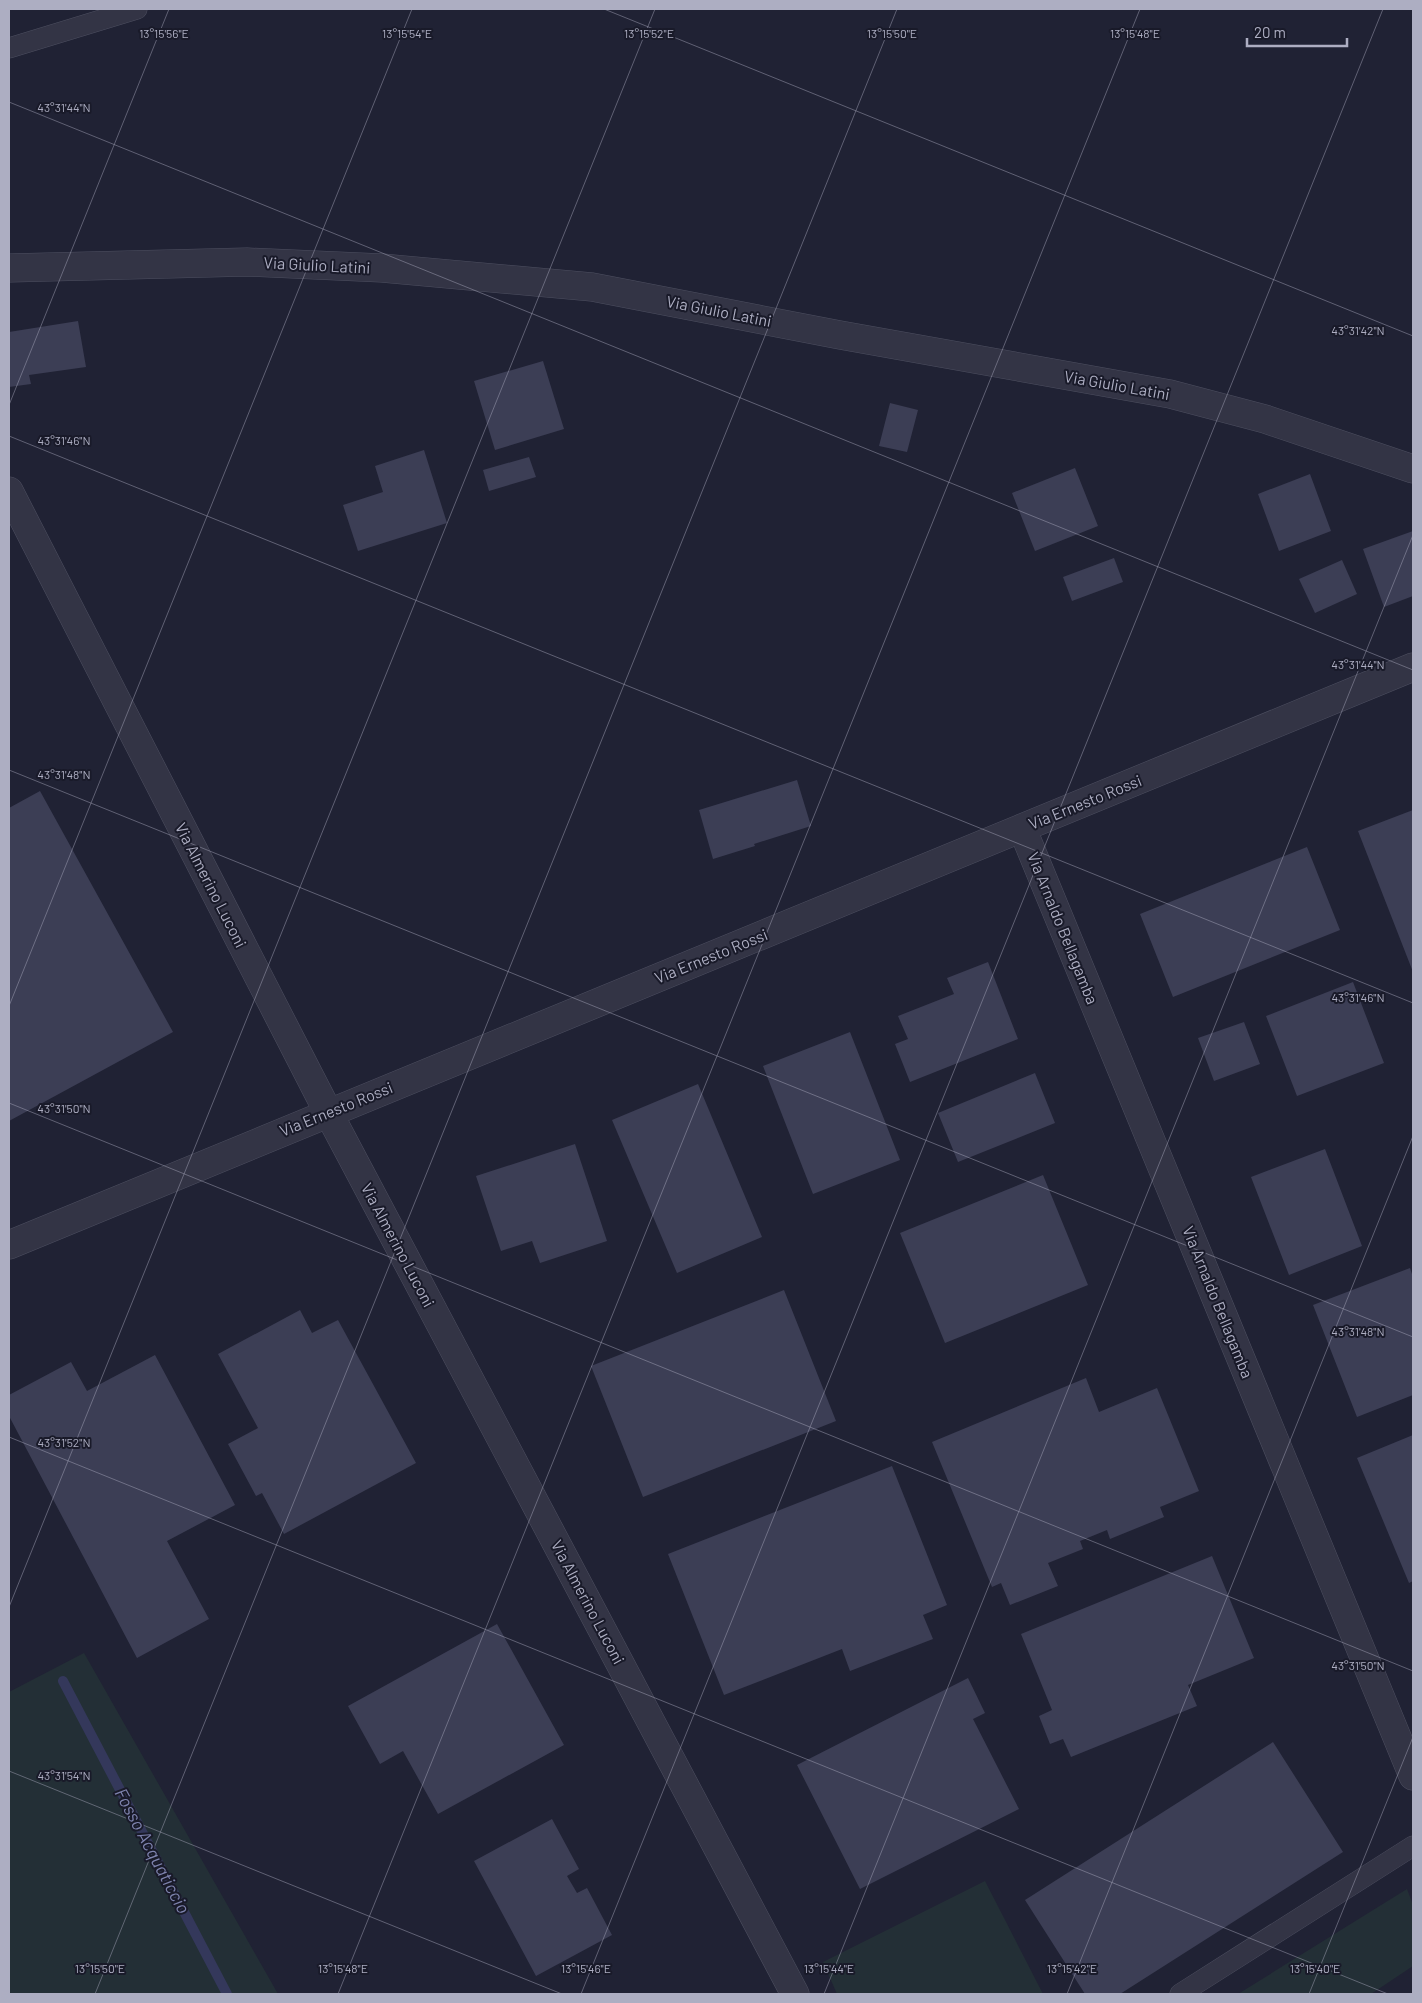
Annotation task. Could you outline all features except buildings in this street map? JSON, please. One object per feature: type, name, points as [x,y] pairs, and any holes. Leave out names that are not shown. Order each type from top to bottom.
[{"type":"street","name":"Via Giulio Latini","points":[[9,268],[247,262],[382,268],[592,287],[840,335],[1170,394],[1265,419],[1413,469]]},
{"type":"street","name":"Via Almerino Luconi","points":[[9,491],[328,1112],[795,1994]]},
{"type":"street","name":"Via Ernesto Rossi","points":[[9,1245],[328,1112],[1413,667]]},
{"type":"street","name":"Via Arnaldo Bellagamba","points":[[1022,828],[1413,1776]]},
{"type":"lane","points":[[9,48],[138,9]]},
{"type":"lane","points":[[1180,1994],[1413,1846]]},
{"type":"shaded area","points":[[84,1653],[278,1994],[9,1994],[9,1692]]},
{"type":"shaded area","points":[[985,1881],[1043,1994],[837,1994],[823,1962]]},
{"type":"shaded area","points":[[1407,1889],[1413,1905],[1413,1966],[1371,1994],[1238,1994]]},
{"type":"waterway","name":"Fosso Acquaticcio","points":[[63,1681],[227,1994]]}]
